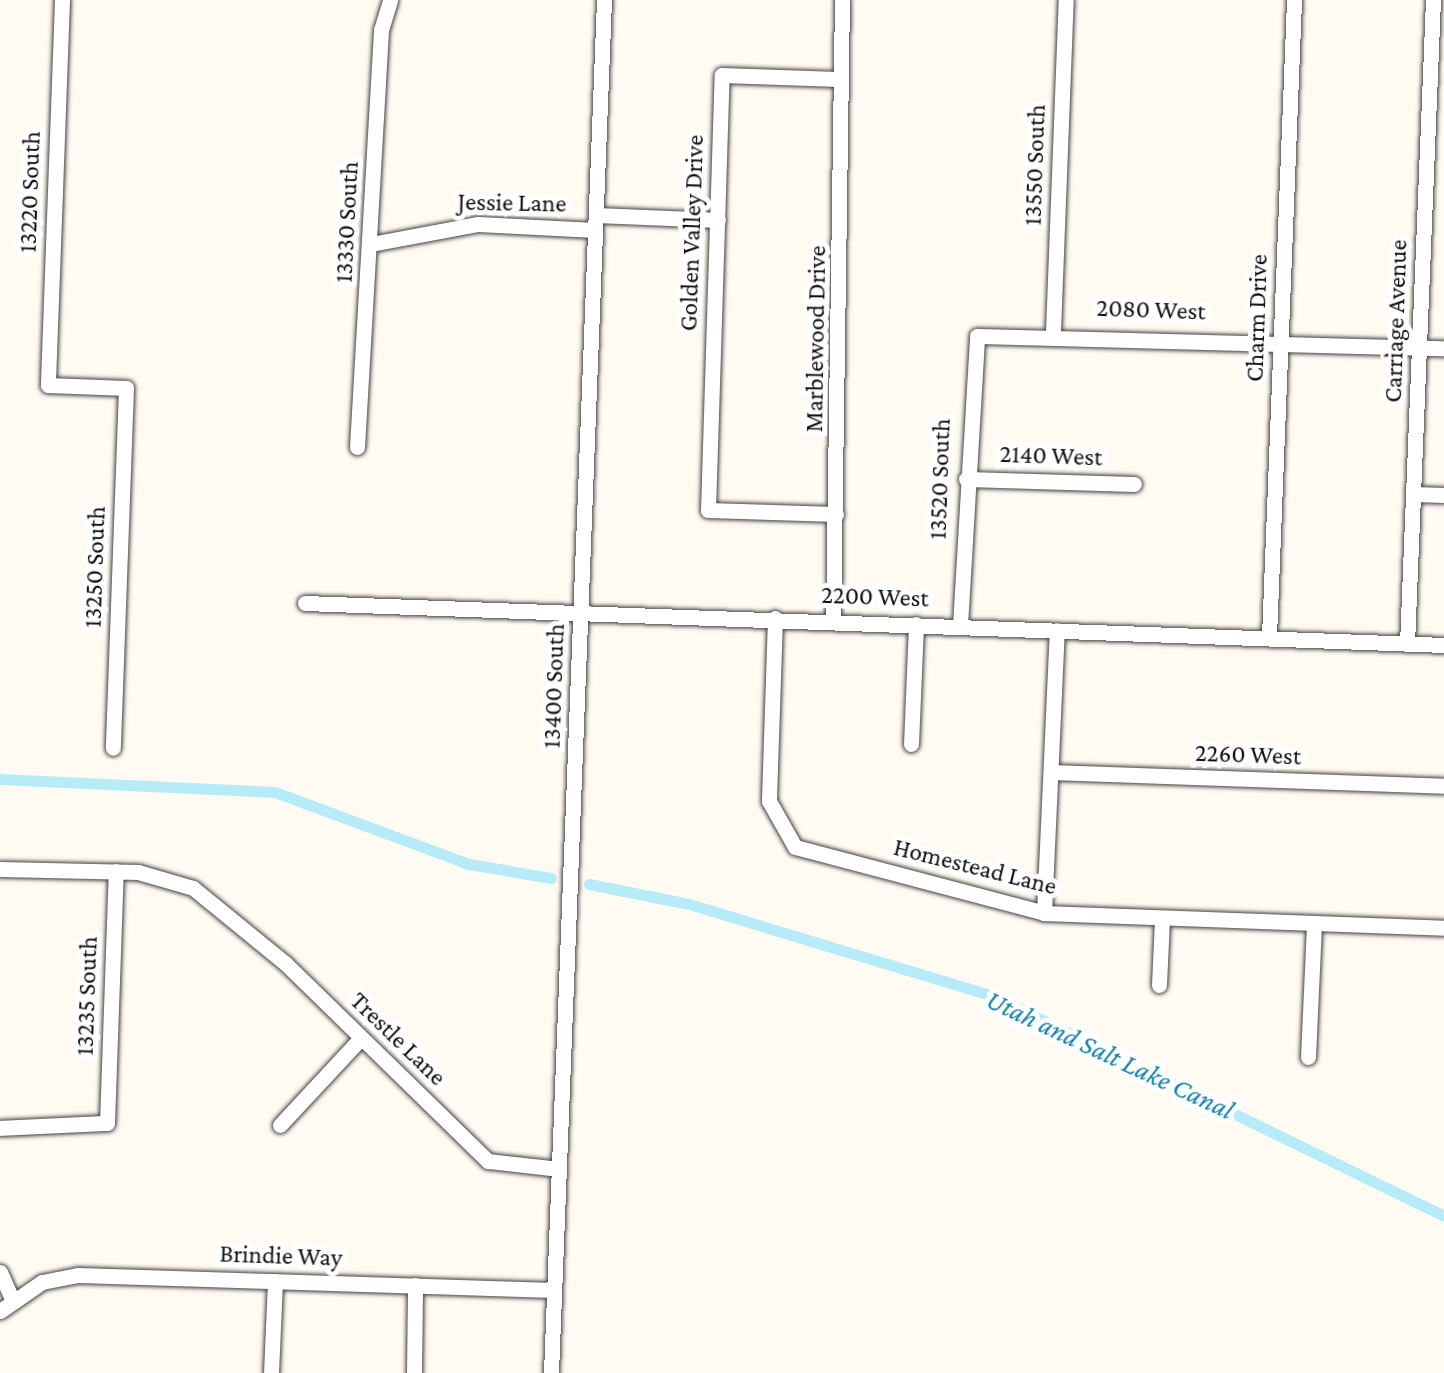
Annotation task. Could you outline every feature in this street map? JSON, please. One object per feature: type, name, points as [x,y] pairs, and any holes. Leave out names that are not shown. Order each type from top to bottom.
[{"type":"street","name":"13220 South","points":[[62,0],[48,385],[126,388]]},
{"type":"street","name":"13330 South","points":[[357,447],[380,30],[390,0]]},
{"type":"street","name":"13400 South","points":[[551,1373],[604,0]]},
{"type":"street","name":"Marblewood Drive","points":[[833,620],[845,247],[834,174],[842,0]]},
{"type":"street","name":"13550 South","points":[[1054,331],[1066,0]]},
{"type":"street","name":"Charm Drive","points":[[1269,637],[1294,0]]},
{"type":"street","name":"Carriage Avenue","points":[[1407,644],[1426,200],[1438,46],[1434,0]]},
{"type":"street","name":"Golden Valley Drive","points":[[836,514],[708,510],[722,75],[838,79]]},
{"type":"street","points":[[1426,200],[1444,200]]},
{"type":"street","name":"Jessie Lane","points":[[371,244],[478,224],[718,220]]},
{"type":"street","name":"2080 West","points":[[977,336],[1054,331],[1444,348]]},
{"type":"street","name":"13520 South","points":[[960,625],[977,336]]},
{"type":"street","name":"13250 South","points":[[113,748],[126,388]]},
{"type":"street","name":"2140 West","points":[[966,479],[1134,484]]},
{"type":"street","points":[[1414,494],[1444,495]]},
{"type":"street","name":"2200 West","points":[[305,602],[1444,645]]},
{"type":"street","name":"Homestead Lane","points":[[775,618],[776,826],[796,847],[1044,914],[1444,928]]},
{"type":"street","points":[[911,744],[916,624]]},
{"type":"street","points":[[1044,914],[1057,630]]},
{"type":"street","name":"2260 West","points":[[1051,772],[1444,786]]},
{"type":"street","name":"Trestle Lane","points":[[0,869],[166,876],[218,907],[488,1161],[559,1169]]},
{"type":"street","name":"13235 South","points":[[0,1128],[107,1123],[116,872]]},
{"type":"street","points":[[1159,985],[1162,918]]},
{"type":"street","points":[[1308,1057],[1314,923]]},
{"type":"street","points":[[280,1126],[360,1039]]},
{"type":"street","name":"Brindie Way","points":[[0,1272],[7,1306],[78,1274],[554,1290]]},
{"type":"street","points":[[271,1373],[275,1281]]},
{"type":"street","points":[[414,1373],[415,1286]]},
{"type":"waterway","name":"Utah and Salt Lake Canal","points":[[0,779],[275,792],[469,864],[551,878]]},
{"type":"waterway","name":"Utah and Salt Lake Canal","points":[[589,884],[689,904],[993,996],[1444,1216]]}]
